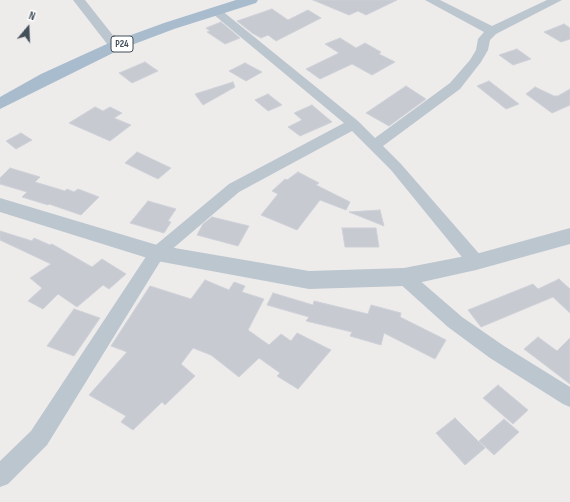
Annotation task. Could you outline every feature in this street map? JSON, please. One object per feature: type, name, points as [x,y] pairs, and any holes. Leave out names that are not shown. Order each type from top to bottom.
[{"type":"main road","name":"P24","points":[[0,104],[47,78],[115,46],[169,26],[251,0]]},
{"type":"street","points":[[79,0],[115,46]]},
{"type":"street","points":[[432,0],[492,31]]},
{"type":"street","points":[[374,146],[455,86],[475,62],[482,50],[484,40],[492,31],[556,0]]},
{"type":"street","points":[[217,12],[353,124],[396,167],[476,262]]},
{"type":"street","points":[[0,476],[39,438],[157,253],[234,188],[353,124]]},
{"type":"street","points":[[0,205],[157,253],[309,280],[404,278],[476,262],[570,236]]},
{"type":"street","points":[[404,278],[455,322],[497,352],[570,398]]},
{"type":"building","points":[[313,0],[397,0],[366,15],[358,11],[349,15]]},
{"type":"building","points":[[272,9],[288,20],[308,10],[321,18],[276,41],[268,35],[261,38],[237,21]]},
{"type":"building","points":[[221,22],[240,38],[225,44],[207,32],[210,31],[206,28]]},
{"type":"building","points":[[564,24],[570,28],[570,39],[561,42],[544,32]]},
{"type":"building","points":[[340,38],[356,48],[365,43],[381,52],[379,54],[395,62],[372,75],[352,64],[320,79],[306,69],[339,53],[325,44]]},
{"type":"building","points":[[517,49],[531,59],[513,65],[499,55]]},
{"type":"building","points":[[145,62],[158,71],[132,83],[119,73]]},
{"type":"building","points":[[245,63],[262,72],[246,81],[229,71]]},
{"type":"building","points":[[489,81],[519,104],[506,109],[477,86]]},
{"type":"building","points":[[233,82],[235,87],[203,105],[195,94]]},
{"type":"building","points":[[406,86],[426,99],[389,126],[366,113]]},
{"type":"building","points":[[535,87],[554,96],[558,96],[570,89],[570,105],[552,113],[526,94]]},
{"type":"building","points":[[268,94],[282,105],[268,111],[255,100]]},
{"type":"building","points":[[312,105],[332,122],[300,136],[288,127],[302,120],[294,113]]},
{"type":"building","points":[[95,107],[103,111],[110,107],[122,113],[114,118],[131,125],[110,141],[69,123]]},
{"type":"building","points":[[21,133],[32,140],[16,149],[6,141]]},
{"type":"building","points":[[137,152],[171,168],[158,179],[125,163]]},
{"type":"building","points":[[10,168],[40,177],[35,182],[65,191],[67,189],[74,192],[78,189],[99,197],[81,215],[22,197],[27,192],[0,184],[0,178]]},
{"type":"building","points":[[298,172],[319,183],[316,185],[350,202],[346,210],[320,200],[297,230],[261,215],[278,194],[272,191],[285,179],[287,180]]},
{"type":"building","points":[[148,201],[176,209],[168,221],[171,222],[164,233],[130,223]]},
{"type":"building","points":[[380,210],[384,226],[349,212]]},
{"type":"building","points":[[212,217],[249,226],[238,246],[197,235],[203,224]]},
{"type":"building","points":[[342,228],[376,228],[379,247],[345,247]]},
{"type":"building","points":[[0,231],[32,241],[34,238],[50,245],[52,244],[92,267],[102,259],[126,274],[109,289],[103,285],[77,307],[58,294],[43,309],[28,301],[42,288],[30,278],[51,264],[0,240]]},
{"type":"building","points":[[559,279],[570,289],[570,313],[553,297],[481,327],[468,310],[533,284],[538,289]]},
{"type":"building","points":[[205,280],[229,290],[234,282],[245,286],[242,292],[264,299],[248,330],[269,345],[281,334],[291,341],[297,333],[331,350],[298,389],[277,376],[280,373],[259,358],[239,377],[211,355],[193,348],[181,364],[195,376],[165,405],[162,402],[133,430],[121,422],[126,416],[89,395],[127,352],[111,346],[150,286],[191,299]]},
{"type":"building","points":[[273,293],[313,305],[314,301],[368,314],[371,305],[401,313],[400,317],[446,340],[435,359],[384,333],[381,345],[350,336],[352,332],[306,321],[309,317],[267,305]]},
{"type":"building","points":[[74,309],[100,318],[74,356],[47,346]]},
{"type":"building","points":[[538,337],[557,351],[570,338],[570,384],[524,349]]},
{"type":"building","points":[[498,385],[528,410],[513,424],[483,398]]},
{"type":"building","points":[[455,418],[485,448],[465,465],[436,433]]},
{"type":"building","points":[[504,419],[519,432],[494,455],[479,441]]}]
